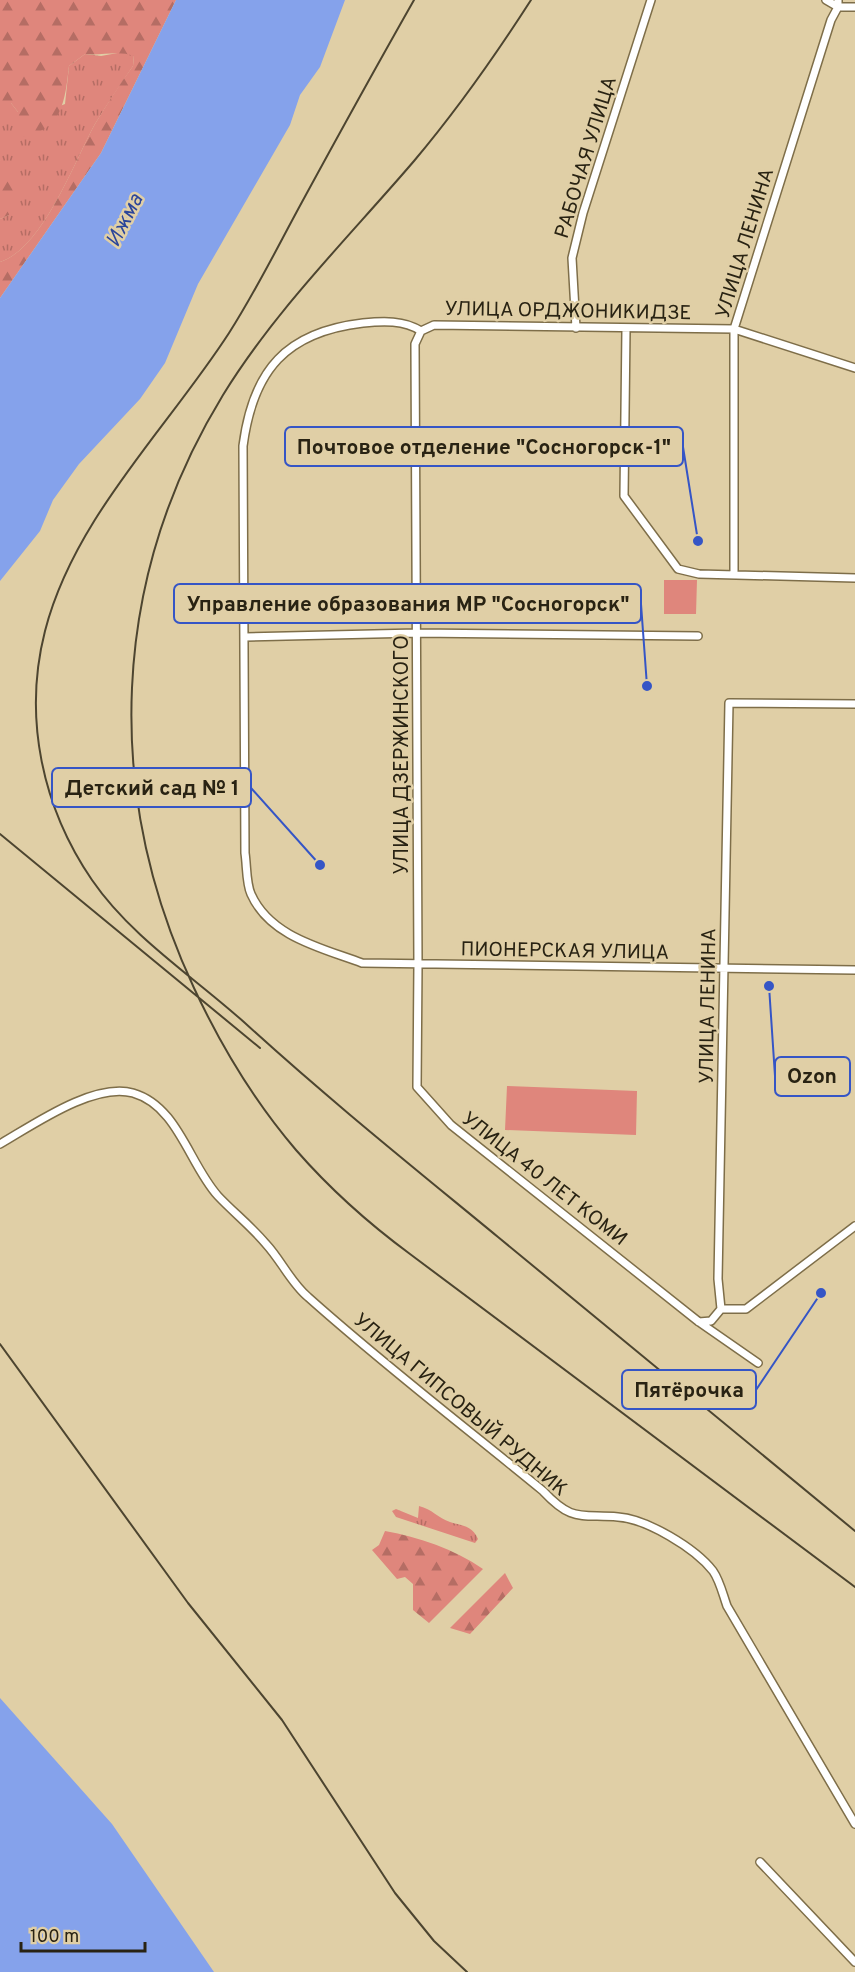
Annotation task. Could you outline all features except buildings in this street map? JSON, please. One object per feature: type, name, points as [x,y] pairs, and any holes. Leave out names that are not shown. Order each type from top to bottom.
[{"type":"street","name":"РАБОЧАЯ УЛИЦА","points":[[576,328],[572,258],[583,213],[651,0]]},
{"type":"street","points":[[826,0],[855,7]]},
{"type":"street","name":"УЛИЦА ЛЕНИНА","points":[[734,576],[734,329],[838,3]]},
{"type":"street","name":"ПИОНЕРСКАЯ УЛИЦА","points":[[421,331],[410,323],[376,322],[316,332],[289,349],[270,368],[257,387],[247,413],[243,446],[246,637],[243,731],[245,853],[250,892],[263,915],[305,942],[362,963],[855,970]]},
{"type":"street","name":"УЛИЦА ОРДЖОНИКИДЗЕ","points":[[421,331],[434,325],[734,329],[855,368]]},
{"type":"street","points":[[626,329],[624,496],[678,569],[699,574],[734,576],[855,578]]},
{"type":"street","name":"УЛИЦА ДЗЕРЖИНСКОГО","points":[[418,964],[415,344],[421,331]]},
{"type":"street","points":[[246,637],[417,633],[698,636]]},
{"type":"street","name":"УЛИЦА ЛЕНИНА","points":[[720,1309],[718,1278],[729,703],[855,704]]},
{"type":"street","name":"УЛИЦА 40 ЛЕТ КОМИ","points":[[418,964],[417,1087],[451,1125],[699,1322],[758,1363]]},
{"type":"street","name":"УЛИЦА ГИПСОВЫЙ РУДНИК","points":[[0,1144],[68,1105],[98,1095],[131,1092],[162,1110],[176,1128],[198,1172],[217,1196],[266,1243],[306,1295],[534,1484],[561,1510],[581,1516],[621,1517],[680,1541],[699,1556],[715,1574],[727,1605],[855,1824]]},
{"type":"street","points":[[699,1322],[711,1321],[720,1309],[746,1309],[855,1226]]},
{"type":"street","points":[[760,1862],[855,1962]]},
{"type":"green space","points":[[0,0],[176,0],[101,153],[0,298],[0,262],[16,254],[43,222],[56,202],[95,124],[133,66],[134,56],[122,53],[85,54],[69,66],[63,102],[54,120],[46,128],[22,137],[18,112],[11,103],[0,103]]},
{"type":"green space","points":[[123,52],[134,55],[133,66],[95,124],[56,202],[30,240],[16,254],[0,262],[0,219],[9,215],[0,160],[0,103],[11,103],[18,112],[18,123],[65,104],[69,66],[85,54],[101,56]]},
{"type":"green space","points":[[0,160],[13,171],[20,189],[9,215],[0,219]]},
{"type":"green space","points":[[664,580],[697,580],[696,614],[664,614]]},
{"type":"green space","points":[[507,1086],[637,1091],[636,1135],[505,1130]]},
{"type":"green space","points":[[419,1506],[446,1520],[463,1525],[476,1534],[478,1539],[475,1543],[396,1517],[392,1511],[396,1509],[418,1518]]},
{"type":"green space","points":[[385,1531],[436,1545],[460,1555],[483,1569],[429,1623],[413,1610],[413,1584],[405,1577],[397,1579],[372,1550],[379,1545]]},
{"type":"green space","points":[[505,1573],[513,1588],[470,1634],[450,1628]]},
{"type":"water","name":"Ижма","points":[[176,0],[345,0],[320,67],[300,95],[290,125],[198,284],[165,363],[140,399],[79,464],[53,500],[40,531],[0,581],[0,298],[101,153]]},
{"type":"water","points":[[0,1698],[112,1824],[214,1972],[0,1972]]},
{"type":"railway","points":[[414,0],[239,317],[204,369],[125,476],[77,550],[59,590],[45,631],[39,663],[36,696],[37,728],[49,792],[60,822],[92,880],[125,920],[144,938],[370,1132],[855,1531]]},
{"type":"railway","points":[[531,0],[504,42],[430,142],[314,274],[266,333],[223,395],[186,466],[158,538],[140,613],[132,688],[133,763],[144,839],[164,914],[204,1010],[252,1093],[296,1150],[322,1178],[364,1218],[394,1242],[855,1587]]},
{"type":"railway","points":[[0,834],[260,1048]]},
{"type":"railway","points":[[0,1344],[188,1603],[282,1720],[395,1893],[434,1941],[467,1972]]},
{"type":"place","name":"Почтовое отделение \"Сосногорск-1\"","points":[[698,541]]},
{"type":"place","name":"Управление образования МР \"Сосногорск\"","points":[[647,686]]},
{"type":"place","name":"Детский сад № 1","points":[[320,865]]},
{"type":"place","name":"Ozon","points":[[769,986]]},
{"type":"place","name":"Пятёрочка","points":[[821,1293]]}]
